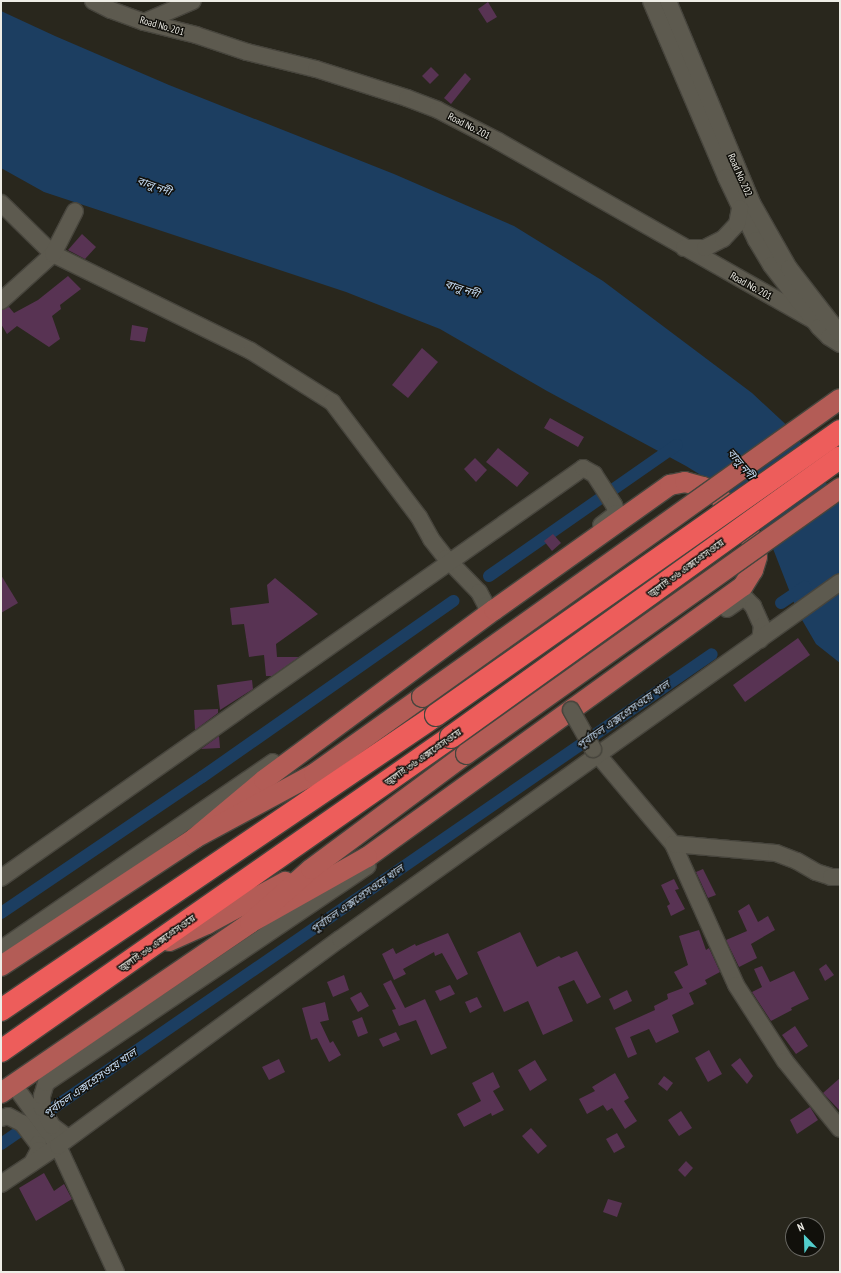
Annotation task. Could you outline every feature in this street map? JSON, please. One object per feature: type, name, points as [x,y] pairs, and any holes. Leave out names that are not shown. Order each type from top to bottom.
[{"type":"highway","points":[[1,1010],[436,715],[840,431]]},
{"type":"highway","name":"জুলাই ৩৬ এক্সপ্রেসওয়ে","points":[[1,1051],[451,737],[840,457]]},
{"type":"main road","points":[[1,966],[195,838],[314,774],[840,399]]},
{"type":"main road","points":[[195,838],[264,780],[486,612],[670,485],[685,482],[703,487],[718,495],[749,533],[757,556],[753,570],[743,586],[573,713],[367,857],[250,923]]},
{"type":"main road","points":[[13,1092],[250,923],[311,869],[466,754],[840,488]]},
{"type":"main road","points":[[214,865],[314,774]]},
{"type":"main road","points":[[148,949],[208,924],[311,869]]},
{"type":"street","name":"Road No. 201","points":[[93,1],[111,10],[144,22],[196,35],[247,52],[316,69],[407,98],[438,110],[498,141],[682,247],[815,321]]},
{"type":"street","points":[[144,22],[193,1]]},
{"type":"street","name":"Road No. 202","points":[[651,1],[746,205],[789,268],[840,334]]},
{"type":"street","name":"Road No. 202","points":[[668,1],[746,205]]},
{"type":"street","points":[[1,203],[53,254],[251,352],[332,402],[419,517],[431,539],[450,562],[483,597],[486,612]]},
{"type":"street","name":"Road No. 201","points":[[746,205],[771,265],[815,321],[829,337],[840,344]]},
{"type":"street","points":[[682,247],[705,248],[723,239],[736,224],[746,205]]},
{"type":"street","points":[[1,301],[53,254],[75,211]]},
{"type":"street","points":[[1,878],[583,468],[594,474],[614,505],[617,513],[486,612],[285,754],[1,950]]},
{"type":"street","points":[[1,1184],[32,1163],[54,1141],[340,939],[595,753],[762,639],[840,582]]},
{"type":"street","points":[[54,1141],[52,1126],[42,1108],[42,1096],[46,1083],[366,867],[573,713],[744,597],[753,606],[762,626],[762,639]]},
{"type":"street","points":[[573,713],[595,753],[673,844],[736,985],[785,1061],[840,1129]]},
{"type":"street","points":[[673,844],[776,854],[797,861],[816,872],[831,877],[840,876]]},
{"type":"street","points":[[13,1092],[54,1141],[116,1272]]},
{"type":"street","points":[[1,1118],[8,1116],[54,1141]]},
{"type":"water","name":"বালু নদী","points":[[1,11],[169,85],[394,174],[514,226],[603,281],[752,393],[794,432],[840,505],[840,663],[816,644],[798,613],[770,541],[730,493],[686,466],[547,391],[440,329],[346,292],[44,192],[1,168]]},
{"type":"building","points":[[488,2],[497,17],[487,23],[478,9]]},
{"type":"building","points":[[431,67],[439,75],[430,84],[422,76]]},
{"type":"building","points":[[465,73],[471,79],[451,104],[444,98]]},
{"type":"building","points":[[82,234],[96,247],[85,259],[68,250]]},
{"type":"building","points":[[68,276],[81,289],[60,305],[61,309],[52,316],[60,339],[49,347],[17,326],[7,334],[1,324],[2,310],[9,307],[14,313],[38,300]]},
{"type":"building","points":[[132,325],[148,328],[145,342],[130,340]]},
{"type":"building","points":[[422,348],[438,362],[408,398],[392,385]]},
{"type":"building","points":[[550,418],[584,437],[578,447],[544,428]]},
{"type":"building","points":[[498,448],[529,473],[517,487],[486,462]]},
{"type":"building","points":[[475,458],[487,470],[476,482],[464,469]]},
{"type":"building","points":[[553,534],[561,543],[552,551],[544,541]]},
{"type":"building","points":[[1,575],[18,603],[1,613]]},
{"type":"building","points":[[275,578],[318,614],[276,644],[277,657],[299,657],[272,676],[266,676],[264,655],[249,657],[244,624],[232,625],[230,608],[269,603],[267,585]]},
{"type":"building","points":[[798,638],[810,655],[745,702],[733,685]]},
{"type":"building","points":[[252,680],[253,689],[220,710],[217,685]]},
{"type":"building","points":[[218,709],[218,713],[195,730],[194,710]]},
{"type":"building","points":[[219,736],[220,748],[201,749]]},
{"type":"building","points":[[703,869],[716,895],[708,898],[696,872]]},
{"type":"building","points":[[674,879],[679,889],[675,890],[685,909],[671,916],[667,906],[670,904],[661,885]]},
{"type":"building","points":[[749,904],[758,922],[768,916],[775,930],[751,944],[757,958],[739,967],[726,940],[747,931],[738,911]]},
{"type":"building","points":[[699,930],[706,950],[709,948],[720,972],[705,980],[707,984],[689,993],[694,1004],[672,1015],[679,1032],[656,1043],[649,1029],[630,1037],[637,1054],[628,1058],[615,1028],[655,1010],[654,1006],[668,999],[667,994],[683,988],[674,972],[688,965],[679,936]]},
{"type":"building","points":[[520,932],[537,967],[559,956],[561,958],[577,951],[601,997],[587,1004],[574,980],[558,987],[573,1021],[543,1035],[528,1001],[504,1012],[477,952]]},
{"type":"building","points":[[448,933],[468,974],[457,980],[442,953],[435,956],[434,952],[403,969],[406,974],[394,980],[382,954],[393,948],[396,954],[415,944],[416,946]]},
{"type":"building","points":[[826,964],[834,975],[825,981],[819,969]]},
{"type":"building","points":[[762,966],[770,982],[794,971],[809,999],[791,1008],[792,1010],[771,1021],[752,992],[762,987],[754,969]]},
{"type":"building","points":[[344,975],[349,990],[333,997],[327,982]]},
{"type":"building","points":[[391,980],[405,1008],[425,999],[447,1048],[431,1055],[416,1020],[399,1026],[392,1010],[396,1009],[383,984]]},
{"type":"building","points":[[450,985],[455,994],[440,1001],[435,991]]},
{"type":"building","points":[[627,990],[632,1001],[614,1010],[609,999]]},
{"type":"building","points":[[361,992],[369,1006],[358,1012],[350,998]]},
{"type":"building","points":[[477,997],[482,1007],[470,1013],[465,1002]]},
{"type":"building","points":[[325,1002],[329,1020],[320,1022],[330,1043],[333,1041],[341,1055],[329,1062],[317,1038],[311,1040],[302,1008]]},
{"type":"building","points":[[362,1017],[368,1033],[358,1037],[352,1021]]},
{"type":"building","points":[[795,1026],[808,1046],[796,1054],[782,1035]]},
{"type":"building","points":[[396,1032],[400,1040],[383,1047],[379,1039]]},
{"type":"building","points":[[709,1050],[722,1074],[708,1082],[695,1058]]},
{"type":"building","points":[[740,1058],[753,1076],[747,1084],[731,1065]]},
{"type":"building","points":[[279,1059],[285,1072],[269,1080],[262,1067]]},
{"type":"building","points":[[535,1060],[547,1080],[530,1091],[518,1070]]},
{"type":"building","points":[[493,1072],[500,1087],[493,1091],[504,1110],[492,1116],[491,1113],[464,1127],[457,1114],[481,1101],[472,1083]]},
{"type":"building","points":[[615,1073],[629,1098],[624,1101],[637,1121],[625,1129],[612,1108],[607,1111],[603,1105],[587,1114],[579,1099],[595,1091],[592,1087]]},
{"type":"building","points":[[664,1076],[673,1083],[667,1091],[658,1084]]},
{"type":"building","points":[[840,1078],[840,1111],[823,1093]]},
{"type":"building","points":[[810,1107],[818,1120],[797,1134],[790,1120]]},
{"type":"building","points":[[681,1111],[692,1128],[679,1136],[668,1120]]},
{"type":"building","points":[[531,1128],[547,1146],[538,1154],[522,1136]]},
{"type":"building","points":[[617,1133],[625,1147],[614,1153],[606,1139]]},
{"type":"building","points":[[686,1161],[693,1168],[685,1177],[678,1170]]},
{"type":"building","points":[[44,1173],[54,1191],[64,1184],[72,1199],[36,1221],[19,1188]]},
{"type":"building","points":[[608,1199],[622,1203],[617,1217],[603,1212]]},
{"type":"waterway","name":"পূর্বাচল এক্সপ্রেসওয়ে খাল","points":[[489,576],[677,445]]},
{"type":"waterway","name":"পূর্বাচল এক্সপ্রেসওয়ে খাল","points":[[781,603],[805,587]]},
{"type":"waterway","name":"পূর্বাচল এক্সপ্রেসওয়ে খাল","points":[[1,913],[202,777],[453,601]]},
{"type":"waterway","name":"পূর্বাচল এক্সপ্রেসওয়ে খাল","points":[[1,1144],[712,654]]}]
